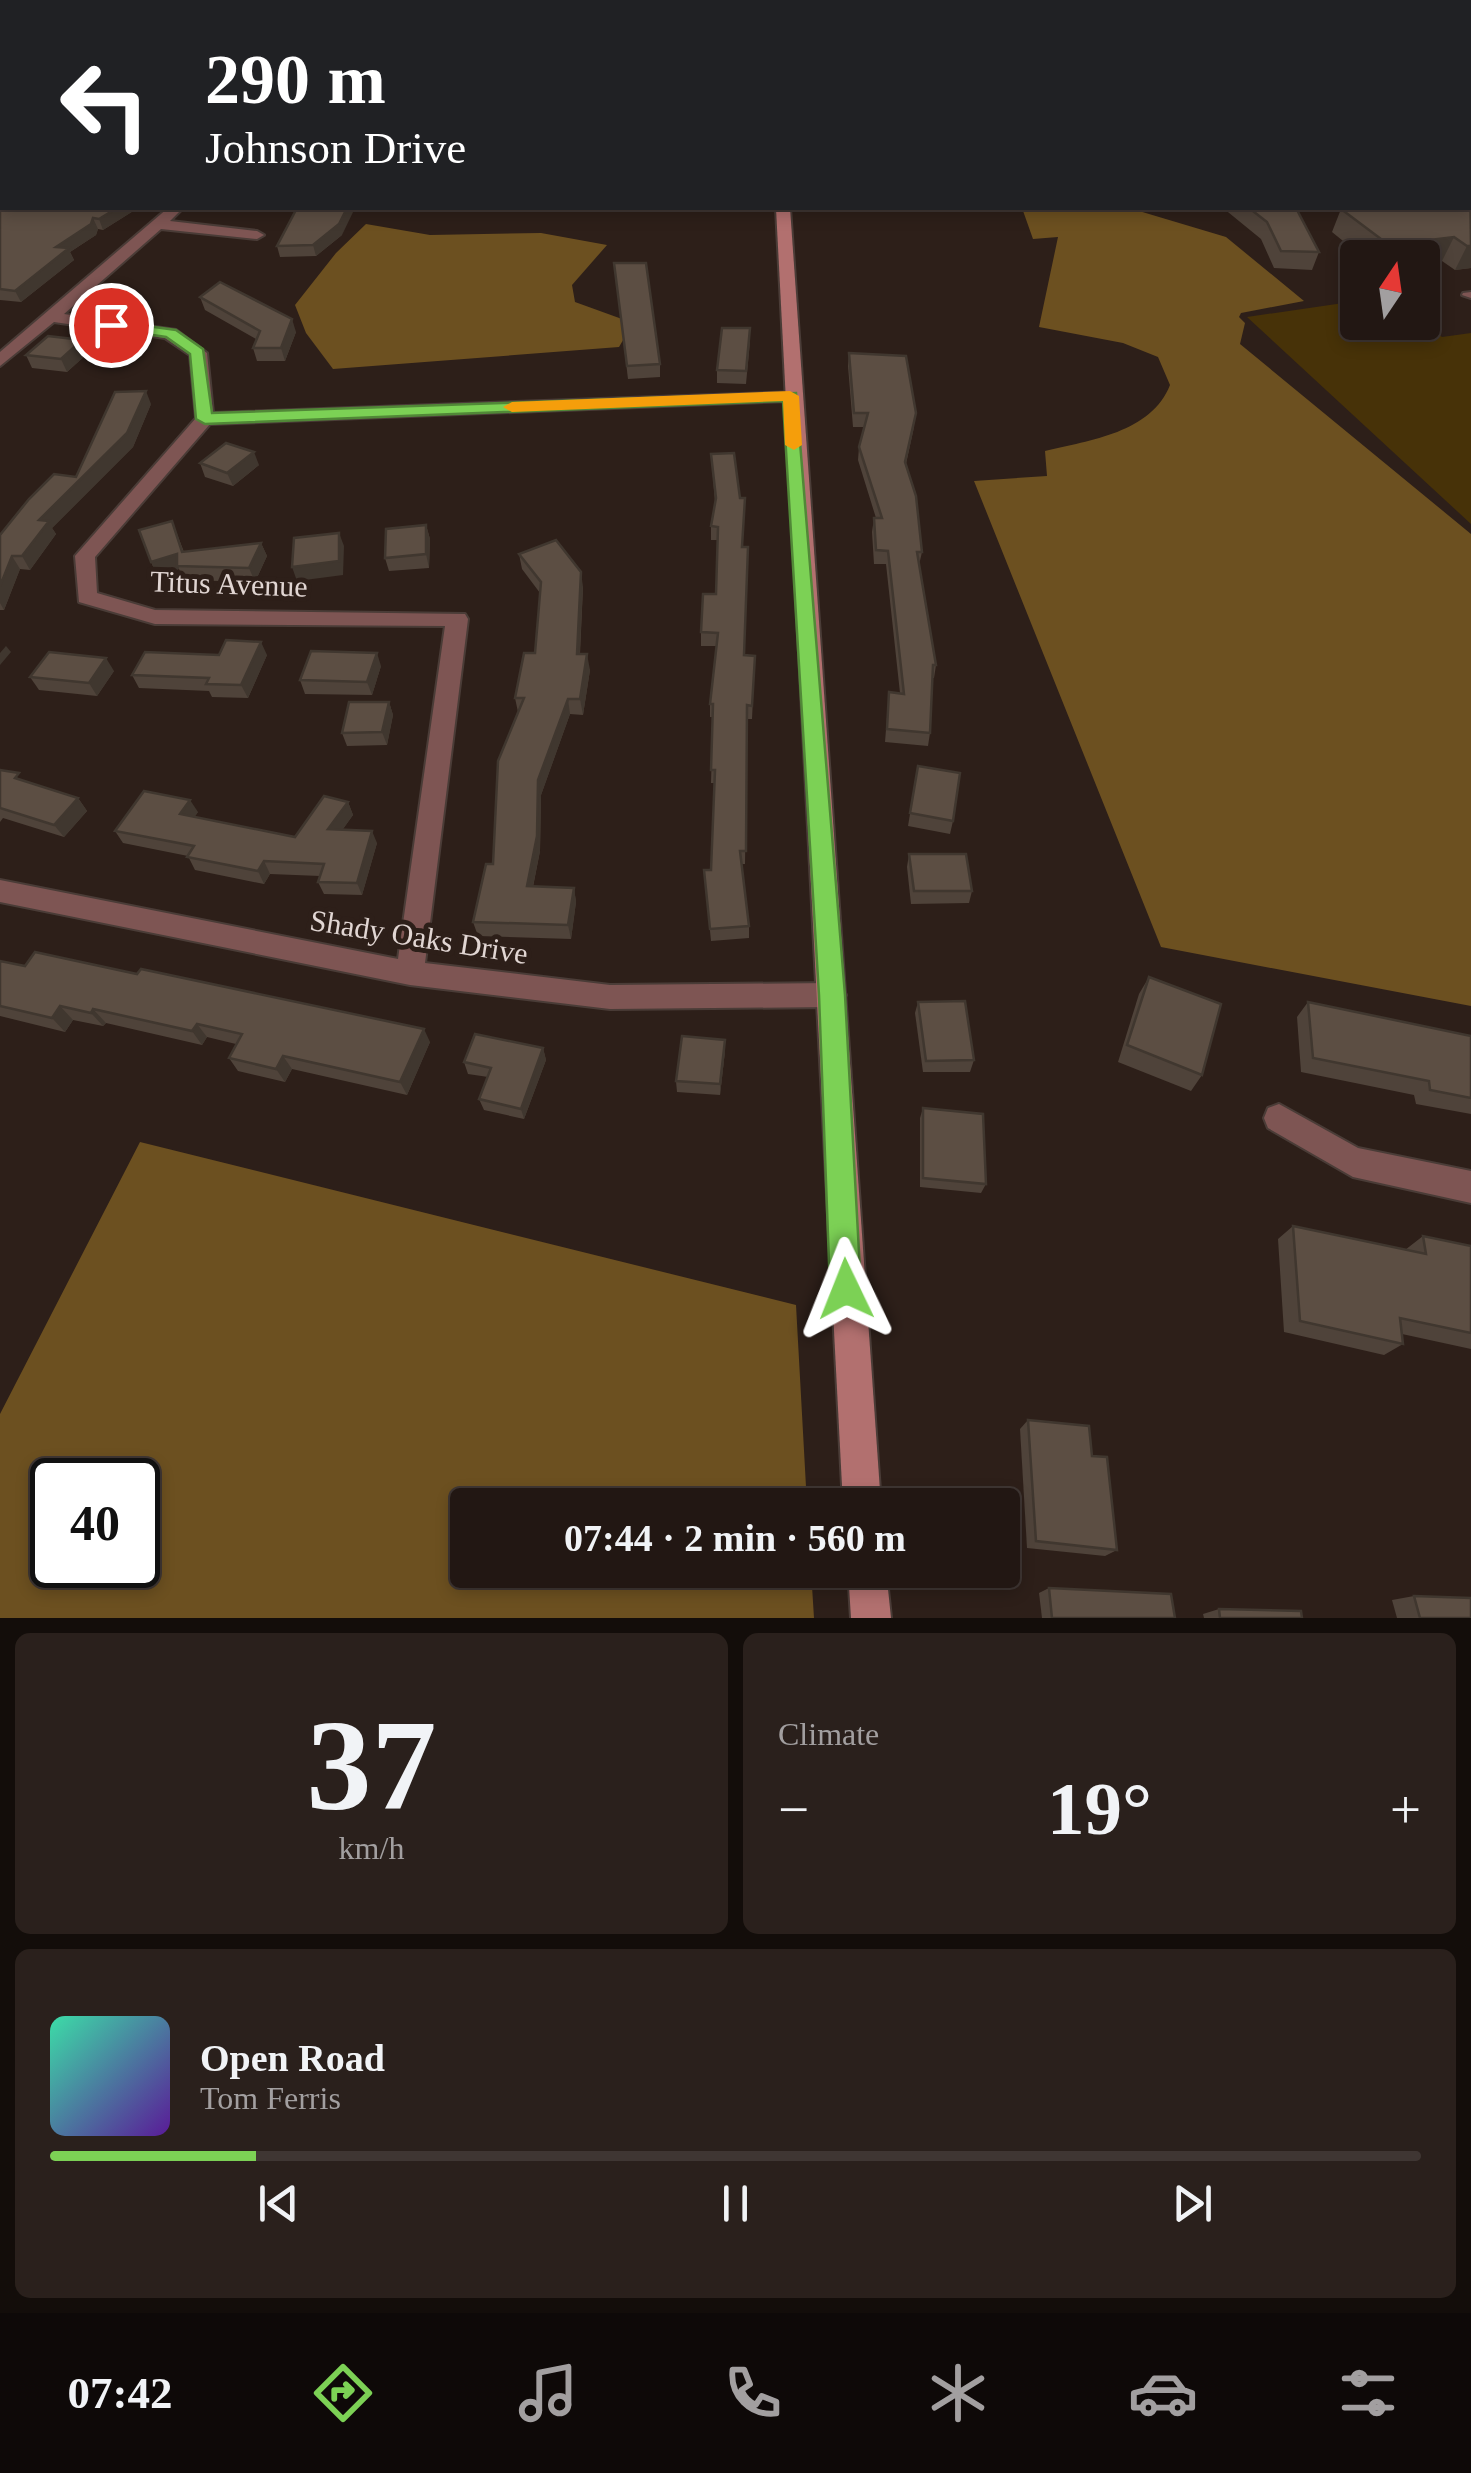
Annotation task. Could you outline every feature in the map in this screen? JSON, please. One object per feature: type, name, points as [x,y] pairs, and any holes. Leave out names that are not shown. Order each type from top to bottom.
[{"type":"street","points":[[0,361],[172,210]]},
{"type":"street","points":[[783,210],[790,396],[832,995],[847,1326],[861,1488]]},
{"type":"street","points":[[158,224],[257,235]]},
{"type":"street","points":[[51,317],[170,334],[198,352],[205,419],[790,396]]},
{"type":"street","name":"Titus Avenue","points":[[205,419],[86,556],[87,597],[155,617],[457,619],[410,973]]},
{"type":"street","name":"Shady Oaks Drive","points":[[0,891],[410,973],[610,997],[832,995]]},
{"type":"street","points":[[1279,1118],[1353,1162],[1471,1187]]},
{"type":"street","points":[[870,1588],[872,1618]]},
{"type":"shaded area","points":[[1023,210],[1136,210],[1226,237],[1304,301],[1241,313],[1239,317],[1245,323],[1240,344],[1471,534],[1471,1006],[1161,947],[974,481],[1047,476],[1045,451],[1099,438],[1134,424],[1161,401],[1170,385],[1158,357],[1123,343],[1039,327],[1058,237],[1033,239]]},
{"type":"shaded area","points":[[366,224],[430,235],[541,233],[607,245],[572,285],[575,302],[633,323],[619,347],[333,369],[306,333],[295,305],[336,253]]},
{"type":"shaded area","points":[[1340,303],[1340,340],[1440,340],[1440,335],[1471,333],[1471,524],[1247,317]]},
{"type":"shaded area","points":[[140,1142],[796,1305],[806,1488],[450,1488],[450,1588],[812,1588],[814,1618],[0,1618],[0,1414]]},
{"type":"building","points":[[0,210],[114,210],[99,219],[93,218],[91,224],[56,247],[69,248],[15,291],[0,289]]},
{"type":"building","points":[[296,210],[346,210],[339,224],[313,245],[277,246]]},
{"type":"building","points":[[1252,210],[1297,210],[1319,252],[1281,251],[1267,222]]},
{"type":"building","points":[[1342,210],[1470,210],[1471,246],[1454,237],[1382,240]]},
{"type":"building","points":[[614,263],[646,263],[660,364],[627,366]]},
{"type":"building","points":[[220,282],[292,319],[281,348],[253,348],[260,331],[200,297]]},
{"type":"building","points":[[722,328],[750,328],[746,371],[717,370]]},
{"type":"building","points":[[48,336],[82,340],[61,359],[26,355]]},
{"type":"building","points":[[849,353],[906,356],[916,413],[905,462],[916,496],[922,552],[917,552],[936,665],[930,733],[887,729],[889,692],[904,694],[888,551],[876,550],[874,518],[882,518],[859,447],[868,413],[854,413]]},
{"type":"building","points":[[146,391],[127,433],[39,520],[49,521],[22,556],[12,556],[0,586],[0,535],[54,474],[76,477],[115,392]]},
{"type":"building","points":[[226,443],[254,452],[227,473],[200,463]]},
{"type":"building","points":[[734,453],[740,498],[745,498],[742,547],[748,547],[744,655],[755,656],[752,706],[747,705],[746,851],[740,851],[749,926],[710,929],[704,870],[711,870],[715,770],[711,770],[710,704],[718,633],[701,632],[703,594],[716,594],[718,527],[711,526],[716,498],[711,454]]},
{"type":"building","points":[[172,521],[182,552],[261,543],[249,568],[177,566],[177,554],[151,562],[139,530]]},
{"type":"building","points":[[426,525],[426,554],[385,558],[386,529]]},
{"type":"building","points":[[339,533],[339,561],[292,567],[294,538]]},
{"type":"building","points":[[556,540],[581,572],[577,654],[587,654],[580,699],[568,699],[538,780],[537,836],[527,886],[574,888],[568,925],[473,922],[486,864],[493,864],[498,761],[524,698],[515,698],[524,653],[535,653],[541,582],[519,554]]},
{"type":"building","points":[[226,640],[261,642],[241,685],[206,684],[209,678],[132,675],[145,652],[219,655]]},
{"type":"building","points":[[311,651],[377,653],[367,682],[300,680]]},
{"type":"building","points":[[49,652],[106,658],[89,683],[30,677]]},
{"type":"building","points":[[349,702],[389,702],[382,732],[342,733]]},
{"type":"building","points":[[918,766],[960,773],[953,821],[910,813]]},
{"type":"building","points":[[0,770],[19,773],[15,778],[78,798],[54,825],[0,808]]},
{"type":"building","points":[[144,791],[190,800],[180,814],[295,837],[324,796],[348,802],[328,829],[372,831],[357,883],[318,882],[324,864],[264,861],[258,871],[187,857],[194,846],[115,831]]},
{"type":"building","points":[[909,854],[966,854],[972,891],[914,891]]},
{"type":"building","points":[[35,952],[137,974],[141,969],[424,1029],[400,1082],[283,1056],[276,1069],[229,1058],[242,1034],[197,1024],[192,1031],[93,1009],[91,1013],[60,1006],[52,1018],[0,1006],[0,961],[25,966]]},
{"type":"building","points":[[1149,977],[1221,1004],[1202,1075],[1127,1045]]},
{"type":"building","points":[[965,1001],[974,1060],[926,1061],[918,1002]]},
{"type":"building","points":[[1308,1002],[1471,1036],[1471,1098],[1430,1090],[1429,1081],[1313,1058]]},
{"type":"building","points":[[475,1034],[543,1048],[521,1109],[479,1099],[491,1068],[464,1062]]},
{"type":"building","points":[[682,1036],[725,1040],[720,1084],[676,1081]]},
{"type":"building","points":[[923,1108],[983,1114],[986,1184],[923,1178]]},
{"type":"building","points":[[1293,1226],[1426,1254],[1423,1236],[1471,1246],[1471,1333],[1400,1318],[1403,1344],[1300,1321]]},
{"type":"building","points":[[1028,1420],[1089,1426],[1092,1456],[1107,1457],[1117,1550],[1036,1541]]},
{"type":"building","points":[[1049,1588],[1171,1594],[1175,1618],[1052,1618]]},
{"type":"building","points":[[1414,1596],[1471,1598],[1471,1618],[1420,1618]]},
{"type":"building","points":[[1219,1609],[1301,1611],[1302,1618],[1220,1618]]},
{"type":"slow traffic","points":[[512,407],[790,396],[794,445]]},
{"type":"route","points":[[111,325],[170,334],[198,352],[205,419],[790,396],[832,995],[846,1289]]}]
